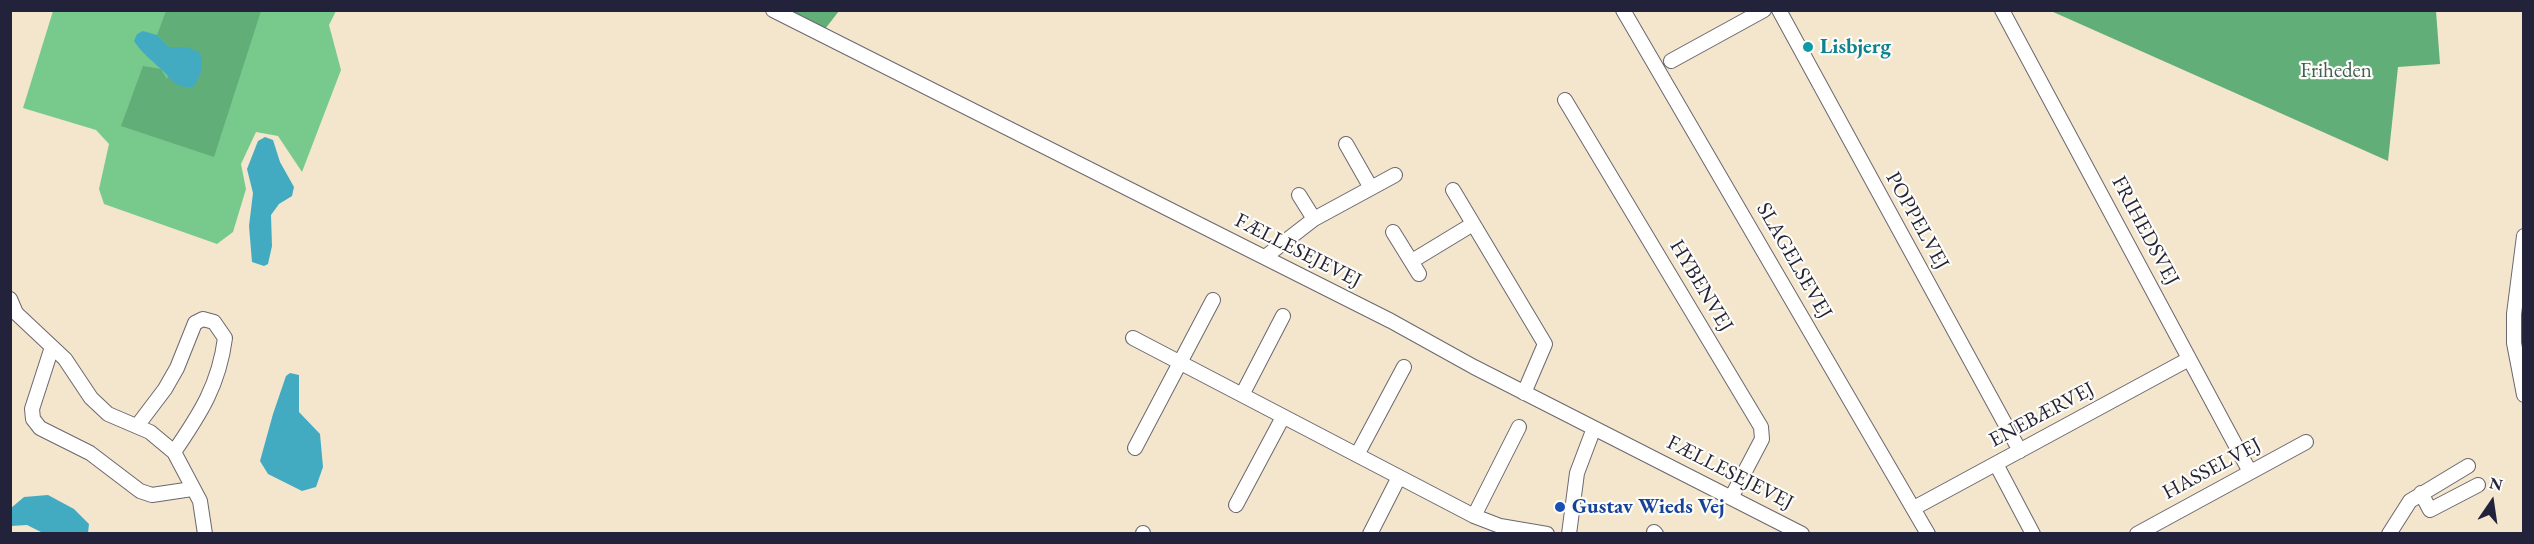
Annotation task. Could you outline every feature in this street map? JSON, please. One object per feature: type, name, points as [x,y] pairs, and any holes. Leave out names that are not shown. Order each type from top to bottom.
[{"type":"street","name":"FÆLLESEJEVEJ","points":[[773,10],[1444,348],[1524,393],[1802,534]]},
{"type":"street","name":"SLAGELSEVEJ","points":[[1623,10],[1928,534]]},
{"type":"street","points":[[1671,61],[1764,10]]},
{"type":"street","name":"POPPELVEJ","points":[[1779,10],[2020,451]]},
{"type":"street","name":"FRIHEDSVEJ","points":[[2002,10],[2250,472]]},
{"type":"street","name":"HYBENVEJ","points":[[1565,100],[1761,427],[1762,439],[1731,498]]},
{"type":"street","points":[[1346,144],[1371,188]]},
{"type":"street","points":[[1265,257],[1314,219],[1395,175]]},
{"type":"street","points":[[1454,190],[1545,344],[1524,393]]},
{"type":"street","points":[[1299,195],[1314,219]]},
{"type":"street","points":[[1412,261],[1473,224]]},
{"type":"street","points":[[1393,232],[1419,274]]},
{"type":"street","points":[[2523,236],[2514,343],[2523,395]]},
{"type":"street","points":[[10,299],[16,313],[65,358],[91,398],[108,414],[137,426],[174,452],[200,501],[205,534]]},
{"type":"street","points":[[1135,448],[1213,300]]},
{"type":"street","points":[[1242,395],[1283,316]]},
{"type":"street","points":[[137,426],[169,382],[195,323],[203,319],[214,322],[225,338],[216,380],[207,403],[174,452]]},
{"type":"street","points":[[1133,338],[1498,530],[1547,534]]},
{"type":"street","points":[[52,347],[32,409],[33,419],[40,428],[90,453],[140,491],[152,495],[192,489]]},
{"type":"street","name":"ENEBÆRVEJ","points":[[1914,508],[2189,359]]},
{"type":"street","points":[[1357,455],[1404,367]]},
{"type":"street","points":[[1236,504],[1283,417]]},
{"type":"street","points":[[1474,516],[1519,428]]},
{"type":"street","points":[[1569,534],[1577,473],[1594,428]]},
{"type":"street","name":"HASSELVEJ","points":[[2137,534],[2306,442]]},
{"type":"street","points":[[1996,464],[2033,534]]},
{"type":"street","points":[[2389,534],[2410,501],[2468,466]]},
{"type":"street","points":[[1370,534],[1399,477]]},
{"type":"street","points":[[2421,493],[2430,510],[2478,485]]},
{"type":"green space","points":[[53,11],[336,11],[329,25],[341,70],[302,172],[278,136],[256,132],[241,164],[246,189],[233,232],[217,244],[104,204],[99,189],[109,144],[96,130],[23,108]]},
{"type":"green space","points":[[166,11],[261,11],[214,157],[121,126],[143,66],[161,69],[167,79],[176,48],[169,47],[157,35]]},
{"type":"green space","points":[[787,11],[839,11],[825,29]]},
{"type":"green space","name":"Friheden","points":[[2051,11],[2436,11],[2440,64],[2398,67],[2388,161]]},
{"type":"water","points":[[143,31],[157,35],[169,47],[187,47],[199,52],[202,61],[201,70],[193,87],[182,86],[174,82],[140,49],[134,41],[137,34]]},
{"type":"water","points":[[265,137],[273,140],[280,162],[294,187],[292,196],[279,204],[271,215],[272,246],[268,264],[264,266],[252,262],[249,226],[253,193],[247,169],[258,141]]},
{"type":"water","points":[[290,373],[299,375],[299,412],[320,434],[323,467],[316,487],[302,491],[268,474],[260,461],[273,414],[286,376]]},
{"type":"water","points":[[48,495],[74,509],[89,524],[88,533],[43,533],[27,525],[11,526],[11,508],[24,497]]},
{"type":"place","name":"Lisbjerg","points":[[1808,47]]},
{"type":"place","name":"Gustav Wieds Vej","points":[[1560,507]]}]
